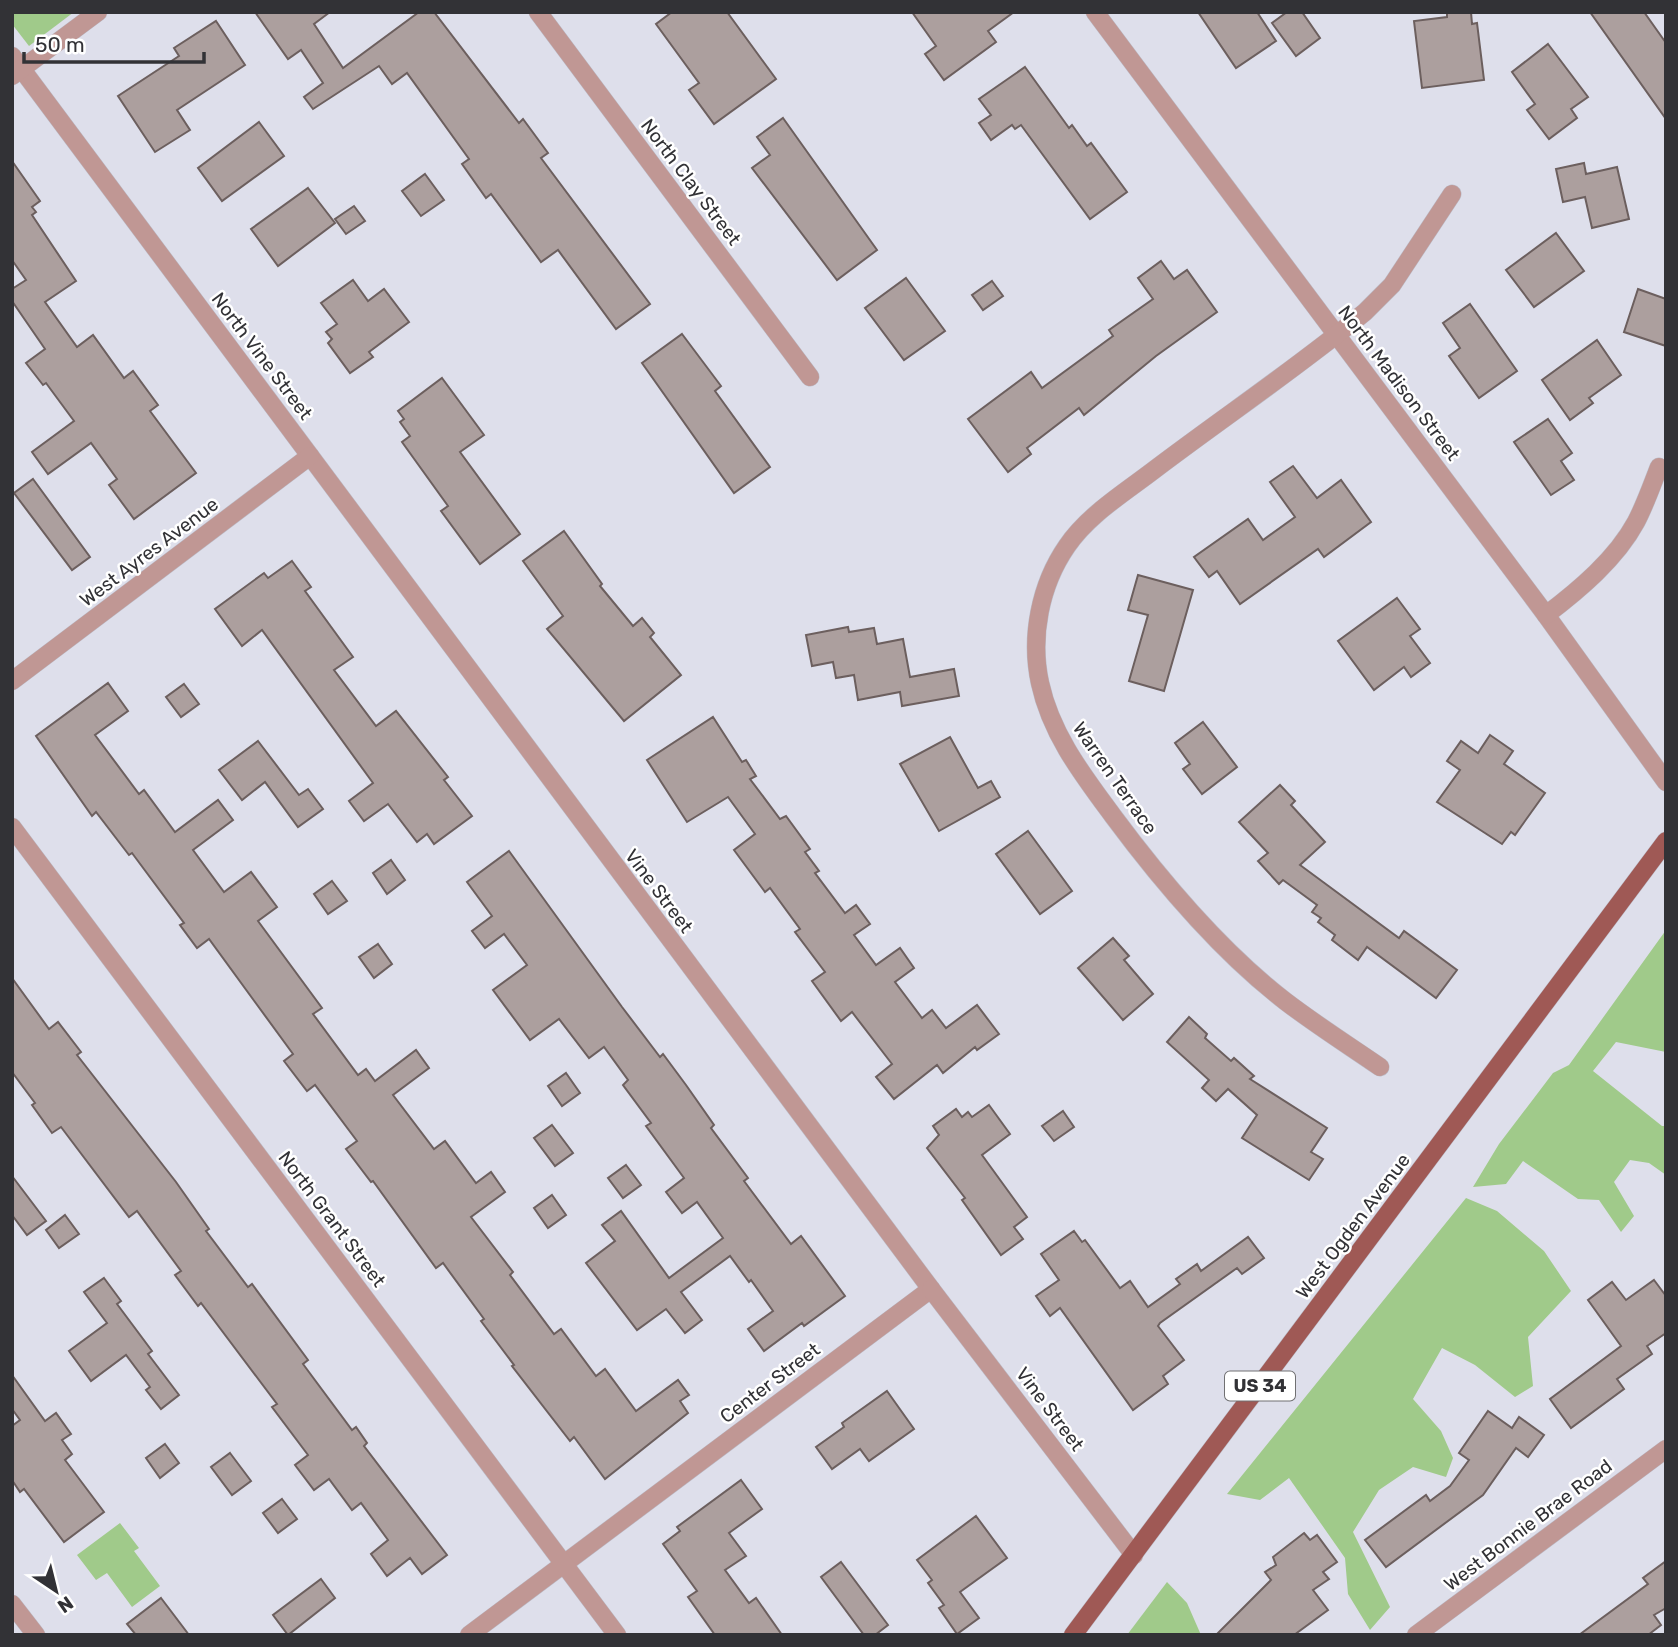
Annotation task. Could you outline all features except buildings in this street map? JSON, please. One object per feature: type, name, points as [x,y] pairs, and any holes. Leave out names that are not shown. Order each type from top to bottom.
[{"type":"main road","name":"West Ogden Avenue","points":[[1073,1635],[1666,841]]},
{"type":"street","points":[[15,67],[98,12]]},
{"type":"street","name":"North Clay Street","points":[[538,12],[810,377]]},
{"type":"street","name":"North Madison Street","points":[[1095,12],[1546,615],[1666,782]]},
{"type":"street","name":"North Vine Street","points":[[15,67],[478,681]]},
{"type":"street","name":"Warren Terrace","points":[[1380,1067],[1285,1001],[1243,965],[1145,859],[1083,776],[1056,731],[1040,682],[1036,658],[1040,608],[1067,547],[1084,526],[1365,312],[1392,285],[1452,194]]},
{"type":"street","name":"West Ayres Avenue","points":[[12,681],[310,456]]},
{"type":"street","points":[[1546,615],[1570,597],[1604,564],[1635,524],[1660,467]]},
{"type":"street","name":"Vine Street","points":[[478,681],[807,1124],[1134,1555]]},
{"type":"street","name":"North Grant Street","points":[[12,827],[617,1635]]},
{"type":"street","name":"Center Street","points":[[469,1635],[932,1289]]},
{"type":"street","name":"West Bonnie Brae Road","points":[[1416,1635],[1666,1449]]},
{"type":"street","points":[[12,1604],[36,1635]]},
{"type":"green space","points":[[12,12],[74,12],[29,46],[12,24]]},
{"type":"green space","points":[[1666,930],[1666,1052],[1616,1042],[1593,1071],[1662,1126],[1666,1126],[1666,1175],[1649,1163],[1630,1160],[1614,1182],[1634,1216],[1621,1232],[1599,1200],[1578,1199],[1523,1161],[1506,1184],[1473,1187],[1499,1144],[1553,1073],[1569,1065]]},
{"type":"green space","points":[[1466,1198],[1497,1211],[1544,1251],[1571,1291],[1528,1337],[1533,1386],[1515,1397],[1475,1365],[1442,1348],[1413,1399],[1441,1431],[1453,1458],[1446,1477],[1413,1467],[1379,1490],[1353,1532],[1390,1607],[1370,1630],[1348,1594],[1345,1558],[1289,1478],[1260,1500],[1227,1494]]},
{"type":"green space","points":[[120,1523],[139,1548],[134,1551],[160,1586],[132,1607],[107,1573],[96,1580],[77,1555]]},
{"type":"green space","points":[[1167,1582],[1187,1603],[1201,1635],[1127,1635]]}]
